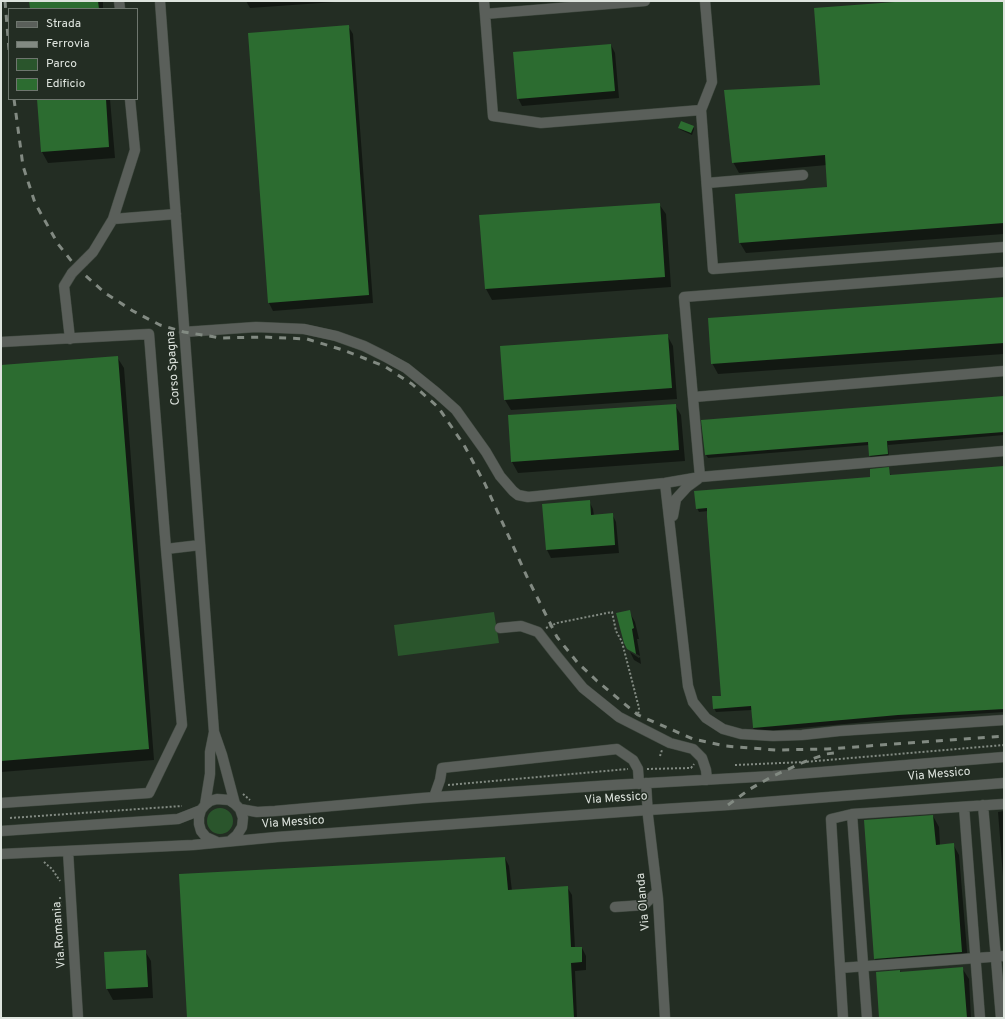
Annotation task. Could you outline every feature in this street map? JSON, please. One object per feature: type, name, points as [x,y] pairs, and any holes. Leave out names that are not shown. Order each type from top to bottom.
[{"type":"street","name":"Corso Spagna","points":[[160,1],[214,732],[237,806]]},
{"type":"street","points":[[484,1],[493,116],[541,123],[701,110]]},
{"type":"street","points":[[486,14],[645,1]]},
{"type":"street","points":[[705,1],[712,82],[701,110],[713,269],[1004,247]]},
{"type":"street","points":[[70,339],[64,286],[72,273],[93,252],[113,219],[135,150],[130,100]]},
{"type":"street","points":[[707,183],[803,175]]},
{"type":"street","points":[[113,219],[176,214]]},
{"type":"street","points":[[700,478],[684,297],[1004,272]]},
{"type":"street","points":[[184,332],[256,327],[304,329],[336,336],[386,356],[406,368],[456,410],[486,452],[500,476],[518,495],[528,497],[700,478],[1004,451]]},
{"type":"street","points":[[1,342],[149,334],[182,725],[150,793],[1,803]]},
{"type":"street","points":[[694,397],[1004,372]]},
{"type":"street","points":[[671,527],[676,499],[687,486],[700,478]]},
{"type":"street","points":[[665,483],[688,686],[693,702],[706,718],[723,729],[741,734],[773,736],[1004,720]]},
{"type":"street","points":[[166,549],[200,545]]},
{"type":"street","points":[[500,628],[521,626],[538,632],[584,688],[619,717],[670,742],[693,750],[702,758],[706,770],[707,780]]},
{"type":"street","name":"Corso Spagna","points":[[203,807],[210,774],[210,752],[214,732]]},
{"type":"street","points":[[434,797],[442,768],[618,749],[633,760],[638,769]]},
{"type":"street","name":"Via Messico","points":[[1,831],[178,819],[203,807],[210,801],[223,798],[237,806],[257,812],[434,797],[781,776],[1004,757]]},
{"type":"street","name":"Via Olanda","points":[[638,769],[648,810],[657,892],[666,1018]]},
{"type":"street","name":"Via Messico","points":[[1,854],[219,843],[1004,783]]},
{"type":"street","points":[[843,1018],[831,819],[852,814],[1004,804]]},
{"type":"street","points":[[983,805],[1000,957],[1000,1018]]},
{"type":"street","points":[[230,841],[242,828],[243,818],[237,806]]},
{"type":"street","points":[[203,807],[199,817],[201,831],[206,837],[219,843]]},
{"type":"street","points":[[964,807],[980,1018]]},
{"type":"street","points":[[852,814],[867,1018]]},
{"type":"street","name":"Via Romania","points":[[68,851],[78,1018]]},
{"type":"street","points":[[615,907],[644,905],[657,892]]},
{"type":"street","points":[[840,968],[1000,957]]},
{"type":"path","points":[[538,632],[557,623],[612,612],[616,631],[622,642],[639,708],[634,725]]},
{"type":"path","points":[[735,765],[804,762],[1004,745]]},
{"type":"path","points":[[660,756],[663,747]]},
{"type":"path","points":[[438,785],[638,769],[690,768],[696,763],[693,759]]},
{"type":"path","points":[[241,790],[244,795],[252,801]]},
{"type":"path","points":[[10,818],[183,806]]},
{"type":"path","points":[[42,860],[52,868],[60,880],[60,887]]},
{"type":"path","points":[[60,893],[63,956]]},
{"type":"green space","points":[[494,612],[499,643],[398,656],[394,625]]},
{"type":"green space","points":[[220,808],[229,812],[233,821],[229,830],[220,834],[211,830],[207,821],[211,812]]},
{"type":"building","points":[[29,1],[98,1],[99,8],[30,8]]},
{"type":"building","points":[[908,1],[1004,1],[1004,223],[739,243],[735,194],[827,187],[825,155],[732,163],[724,90],[820,85],[814,8]]},
{"type":"building","points":[[349,25],[369,295],[268,303],[248,33]]},
{"type":"building","points":[[611,44],[615,91],[517,99],[513,52]]},
{"type":"building","points":[[37,100],[106,100],[109,147],[41,152]]},
{"type":"building","points":[[681,121],[694,126],[691,133],[678,128]]},
{"type":"building","points":[[660,203],[665,277],[485,289],[479,215]]},
{"type":"building","points":[[1004,297],[1004,343],[711,364],[708,318]]},
{"type":"building","points":[[668,334],[672,388],[504,400],[500,346]]},
{"type":"building","points":[[118,356],[149,749],[1,761],[1,365]]},
{"type":"building","points":[[1004,396],[1004,432],[887,441],[888,454],[869,456],[868,442],[705,455],[701,420]]},
{"type":"building","points":[[676,404],[679,450],[511,462],[508,415]]},
{"type":"building","points":[[1004,466],[1004,709],[898,715],[753,728],[751,706],[713,709],[712,696],[721,696],[707,508],[696,509],[694,491],[870,477],[870,469],[889,467],[890,475]]},
{"type":"building","points":[[590,500],[591,515],[613,513],[615,545],[546,550],[542,504]]},
{"type":"building","points":[[630,610],[634,628],[632,629],[636,654],[627,649],[624,643],[616,613]]},
{"type":"building","points":[[933,815],[936,845],[954,843],[962,952],[874,959],[864,820]]},
{"type":"building","points":[[505,857],[508,890],[568,886],[571,947],[582,947],[582,962],[571,963],[574,1018],[187,1018],[179,874]]},
{"type":"building","points":[[146,950],[148,987],[106,989],[104,952]]},
{"type":"building","points":[[963,967],[967,1018],[879,1018],[876,972],[900,970],[900,972]]},
{"type":"railway","points":[[5,1],[8,38]]},
{"type":"railway","points":[[14,100],[23,166],[35,203],[58,244],[77,268],[105,293],[133,311],[160,325],[184,332],[221,338],[264,337],[307,339],[343,350],[384,366],[412,384],[438,407],[464,445],[485,484],[528,579],[557,637],[577,662],[597,681],[638,715],[693,739],[725,746],[776,750],[827,749],[1004,736]]},
{"type":"railway","points":[[728,805],[750,789],[773,776],[804,762],[826,754],[834,753]]}]
